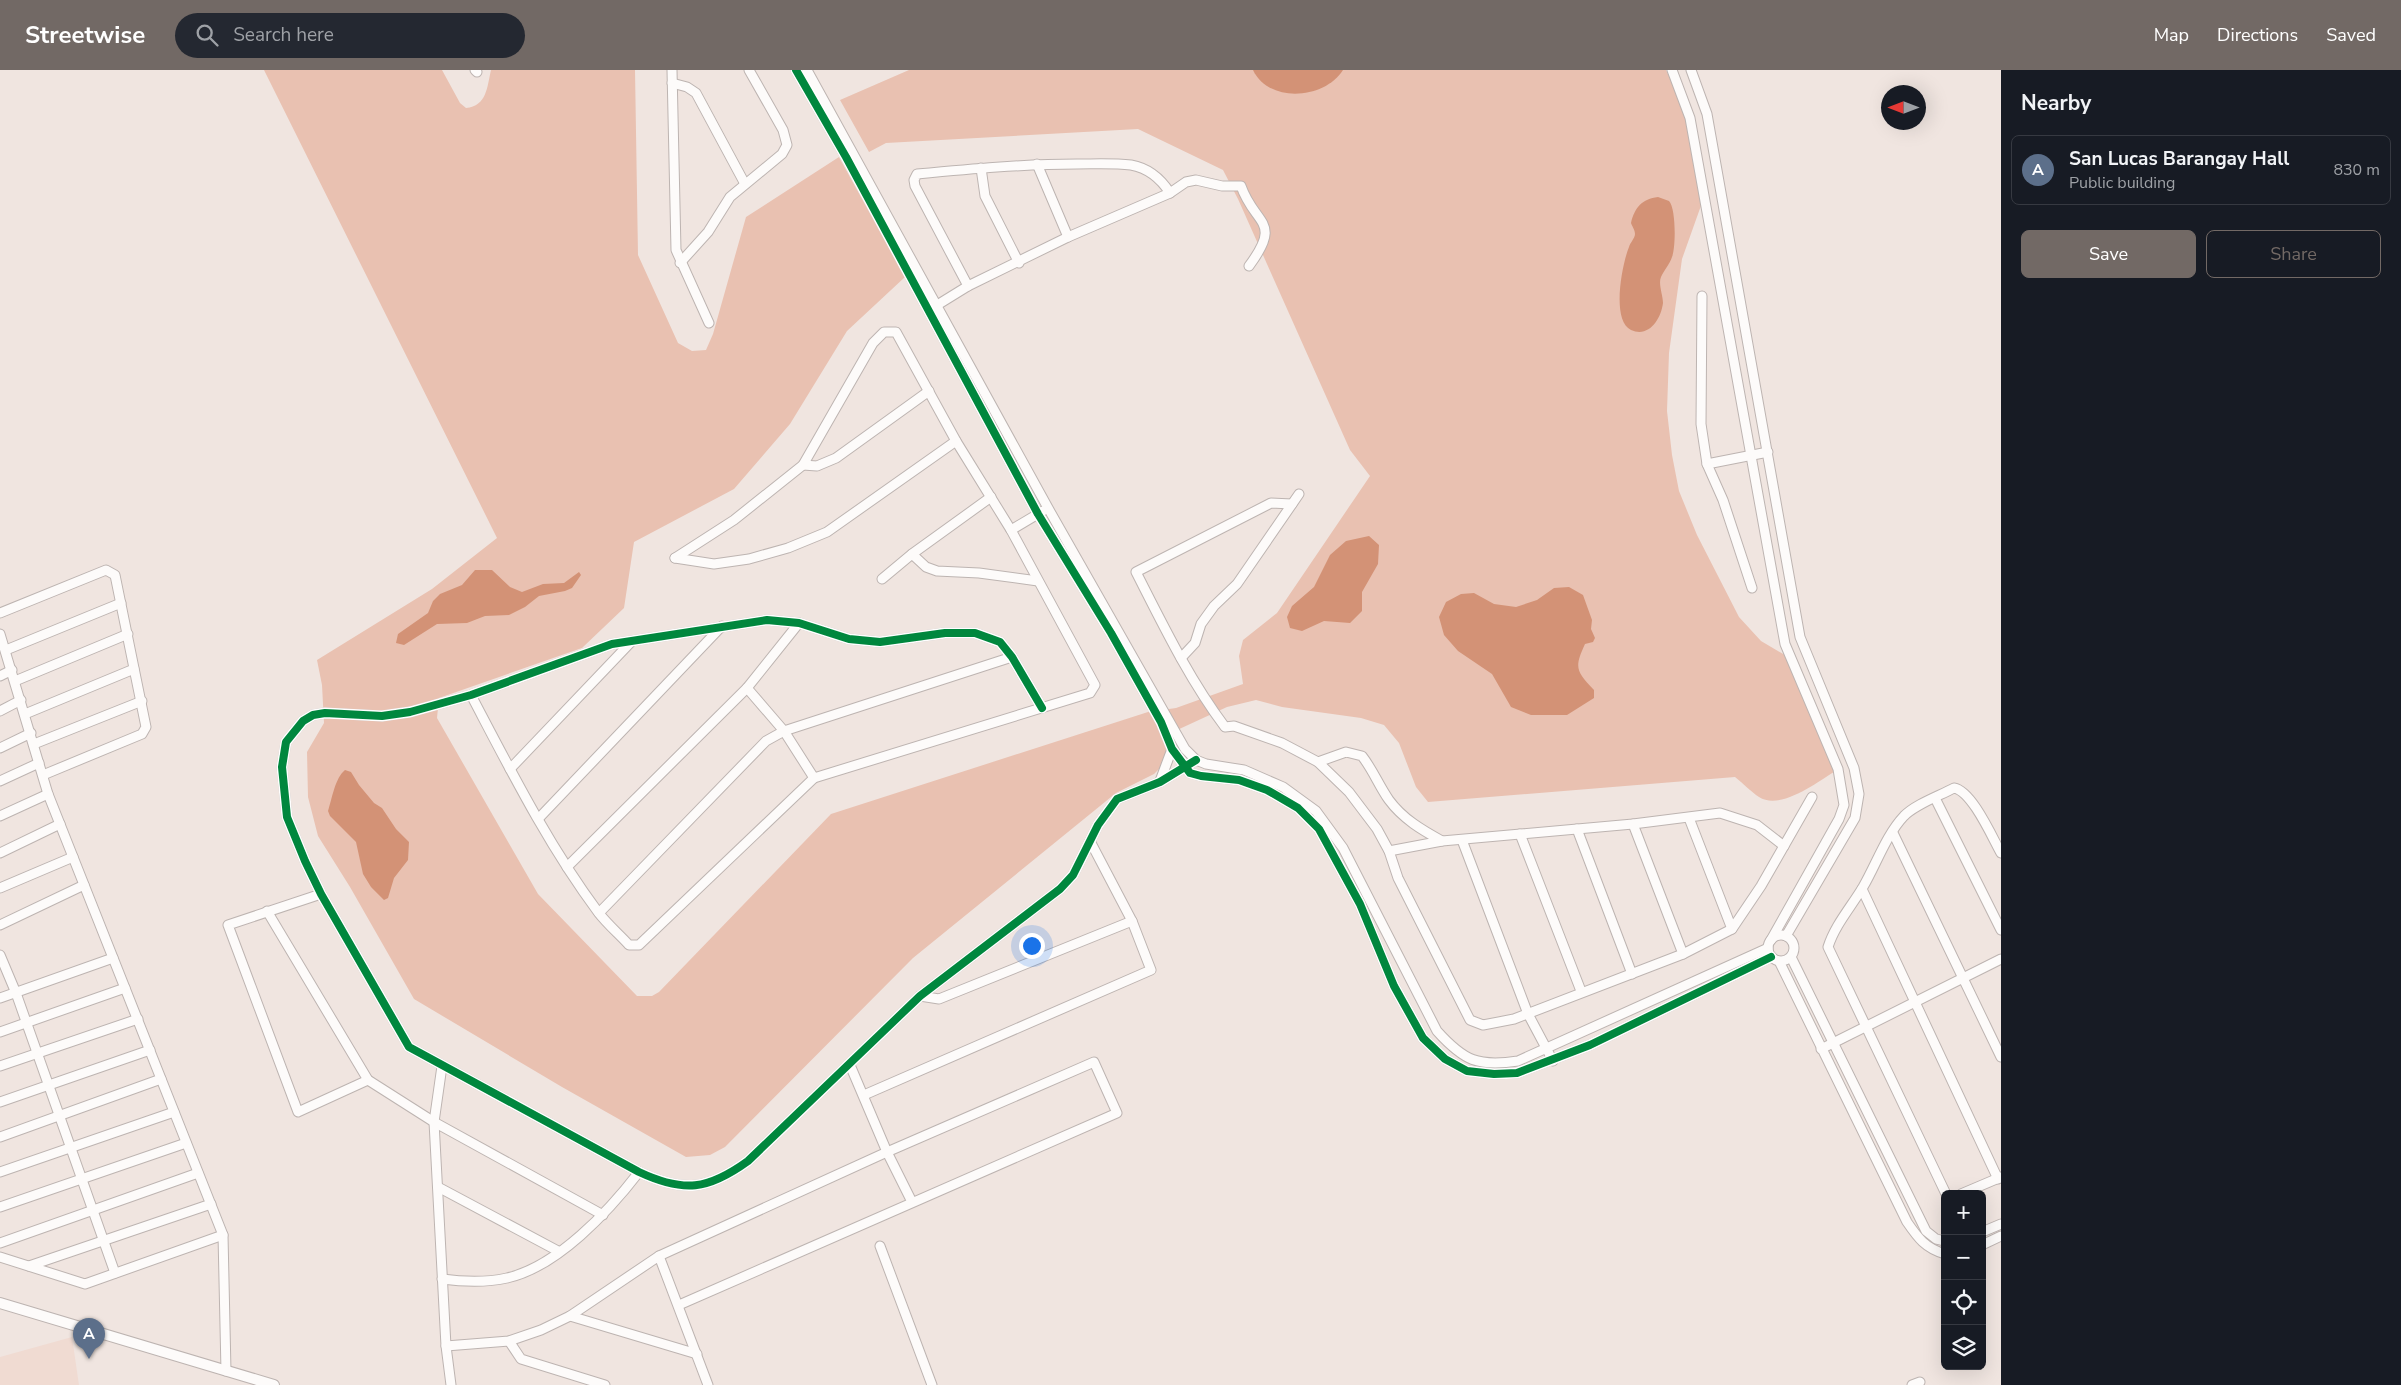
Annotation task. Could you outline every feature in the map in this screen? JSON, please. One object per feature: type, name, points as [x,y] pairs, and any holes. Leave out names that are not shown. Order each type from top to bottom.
[{"type":"main road","points":[[0,1303],[273,1385]]},
{"type":"street","points":[[672,70],[676,250],[680,263],[709,323]]},
{"type":"street","points":[[680,263],[708,232],[730,198],[782,154],[787,145],[783,130],[749,70]]},
{"type":"street","points":[[796,70],[1038,514],[1111,634],[1161,722],[1172,749],[1185,768],[1190,773],[1201,776],[1239,780],[1266,790],[1298,808],[1319,829],[1360,904],[1394,986],[1423,1038],[1445,1059],[1467,1071],[1494,1074],[1517,1073],[1553,1061],[1772,952],[1840,819],[1844,804],[1838,770],[1785,644],[1690,118],[1672,70]]},
{"type":"street","points":[[807,70],[938,304],[1048,508],[1185,749],[1196,760],[1206,764],[1244,770],[1263,777],[1301,798],[1316,811],[1343,848],[1436,1031],[1452,1049],[1471,1060],[1493,1065],[1518,1061],[1772,952],[1791,957]]},
{"type":"street","points":[[1691,70],[1707,114],[1800,637],[1854,768],[1859,794],[1854,818],[1786,936]]},
{"type":"street","points":[[672,83],[687,87],[696,93],[745,184]]},
{"type":"street","points":[[968,286],[914,180],[917,174],[1036,164],[1132,166],[1148,172],[1162,181],[1170,193]]},
{"type":"street","points":[[1036,164],[1068,237]]},
{"type":"street","points":[[980,168],[985,196],[1019,263]]},
{"type":"street","points":[[928,311],[968,286],[1019,263],[1068,237],[1170,193],[1186,182],[1196,180],[1222,186],[1241,186],[1245,198],[1260,217],[1266,231],[1264,244],[1249,266]]},
{"type":"street","points":[[1702,296],[1701,424],[1707,464],[1723,500],[1752,588]]},
{"type":"street","points":[[471,695],[510,769],[567,868],[599,913],[629,945],[639,945],[814,778],[1090,692],[1095,682],[1011,530],[956,441],[896,332],[884,332],[873,342],[803,465],[734,520],[675,558],[714,564],[749,559],[788,548],[827,532],[956,441]]},
{"type":"street","points":[[803,465],[817,466],[836,458],[929,391]]},
{"type":"street","points":[[1707,464],[1752,457],[1768,452]]},
{"type":"street","points":[[1180,658],[1195,643],[1201,624],[1214,606],[1237,584],[1299,494]]},
{"type":"street","points":[[882,579],[912,554],[991,497]]},
{"type":"street","points":[[1292,504],[1271,503],[1136,572],[1180,658],[1206,701],[1225,727],[1234,726],[1282,743],[1318,762],[1349,792],[1377,829],[1398,878],[1470,1020],[1483,1025],[1528,1014],[1581,991],[1683,954],[1732,929],[1812,797]]},
{"type":"street","points":[[1011,530],[1048,508]]},
{"type":"street","points":[[912,554],[926,567],[937,571],[979,572],[1038,581]]},
{"type":"street","points":[[0,613],[106,570],[115,575],[146,727],[142,734],[43,775]]},
{"type":"street","points":[[6,650],[120,603]]},
{"type":"street","points":[[1042,708],[1012,657],[1000,642],[975,634],[945,633],[880,642],[849,639],[799,623],[767,620],[722,626],[612,644],[471,695],[410,712],[382,716],[324,713],[313,715],[303,721],[286,742],[282,767],[287,817],[322,894],[409,1047],[638,1172],[663,1183],[686,1186],[708,1184],[726,1177],[748,1161],[920,996],[1060,890],[1073,875],[1098,825],[1117,799],[1160,782],[1196,760]]},
{"type":"street","points":[[567,868],[747,688],[799,623]]},
{"type":"street","points":[[539,818],[722,626]]},
{"type":"street","points":[[15,681],[128,634]]},
{"type":"street","points":[[0,635],[48,794],[223,1236],[226,1371]]},
{"type":"street","points":[[510,769],[632,641]]},
{"type":"street","points":[[599,913],[766,741],[784,731],[1012,657]]},
{"type":"street","points":[[25,714],[134,669]]},
{"type":"street","points":[[0,676],[12,670]]},
{"type":"street","points":[[747,688],[784,731],[814,778]]},
{"type":"street","points":[[0,711],[21,700]]},
{"type":"street","points":[[34,744],[142,701]]},
{"type":"street","points":[[0,748],[31,733]]},
{"type":"street","points":[[1160,782],[1172,749]]},
{"type":"street","points":[[1318,762],[1346,752],[1362,756],[1376,773],[1388,799],[1400,813],[1413,824],[1442,841]]},
{"type":"street","points":[[0,781],[39,763]]},
{"type":"street","points":[[1944,1190],[1828,948],[1832,935],[1862,889],[1892,833],[1904,816],[1935,798],[1954,788],[1960,789],[1974,804],[2001,853]]},
{"type":"street","points":[[0,816],[48,794]]},
{"type":"street","points":[[1935,798],[2001,930]]},
{"type":"street","points":[[1388,851],[1442,841],[1633,824],[1720,813],[1757,825],[1784,846]]},
{"type":"street","points":[[1689,818],[1732,929]]},
{"type":"street","points":[[0,852],[60,824]]},
{"type":"street","points":[[1633,824],[1683,954]]},
{"type":"street","points":[[1577,828],[1632,974]]},
{"type":"street","points":[[1892,833],[1964,978],[2001,1058]]},
{"type":"street","points":[[1520,834],[1581,991]]},
{"type":"street","points":[[1462,840],[1528,1014],[1553,1061]]},
{"type":"street","points":[[864,1095],[1151,970],[1132,921],[1090,841]]},
{"type":"street","points":[[0,888],[73,856]]},
{"type":"street","points":[[0,925],[84,886]]},
{"type":"street","points":[[1862,889],[1999,1178],[1970,1190]]},
{"type":"street","points":[[322,894],[228,925],[298,1112],[368,1080]]},
{"type":"street","points":[[268,911],[368,1080],[434,1122],[603,1215]]},
{"type":"street","points":[[920,996],[939,998],[1132,921]]},
{"type":"street","points":[[1941,1240],[1936,1239],[1926,1231],[1791,957],[1794,949],[1792,941],[1786,936],[1778,936],[1772,952],[1906,1222],[1921,1242],[1941,1253]]},
{"type":"street","points":[[0,955],[16,993],[115,1273]]},
{"type":"street","points":[[0,998],[113,958]]},
{"type":"street","points":[[1820,1049],[2001,959]]},
{"type":"street","points":[[0,1032],[125,988]]},
{"type":"street","points":[[0,1066],[138,1019]]},
{"type":"street","points":[[0,1102],[150,1050]]},
{"type":"street","points":[[446,1346],[509,1341],[541,1330],[570,1316],[659,1256],[887,1152],[1094,1062],[1117,1113],[679,1305]]},
{"type":"street","points":[[850,1065],[887,1152],[912,1202]]},
{"type":"street","points":[[442,1066],[434,1122],[446,1346],[451,1385]]},
{"type":"street","points":[[0,1137],[161,1079]]},
{"type":"street","points":[[0,1172],[174,1112]]},
{"type":"street","points":[[0,1207],[186,1143]]},
{"type":"street","points":[[442,1279],[472,1282],[508,1278],[538,1266],[603,1215],[638,1172]]},
{"type":"street","points":[[0,1242],[198,1173]]},
{"type":"street","points":[[438,1187],[558,1251]]},
{"type":"street","points":[[29,1266],[211,1204]]},
{"type":"street","points":[[1986,1230],[2001,1224]]},
{"type":"street","points":[[0,1257],[85,1284],[223,1236]]},
{"type":"street","points":[[1986,1242],[2001,1236]]},
{"type":"street","points":[[880,1246],[932,1385]]},
{"type":"street","points":[[659,1256],[708,1385]]},
{"type":"street","points":[[570,1316],[697,1354]]},
{"type":"street","points":[[509,1341],[521,1359],[605,1385]]},
{"type":"shaded area","points":[[264,70],[442,70],[460,103],[466,108],[478,104],[482,100],[487,89],[491,70],[635,70],[638,255],[678,343],[692,351],[706,350],[713,334],[746,217],[839,157],[905,277],[847,331],[790,424],[734,489],[634,542],[624,608],[582,648],[439,698],[437,718],[538,894],[637,996],[652,996],[659,992],[831,814],[1148,712],[1176,708],[1243,684],[1239,656],[1243,640],[1277,613],[1370,476],[1350,450],[1238,199],[1223,170],[1138,129],[886,143],[869,152],[840,100],[909,70],[1666,70],[1685,109],[1703,200],[1682,259],[1669,353],[1667,411],[1672,455],[1679,491],[1697,535],[1739,617],[1761,641],[1790,658],[1837,770],[1800,793],[1778,800],[1768,800],[1759,797],[1735,777],[1428,802],[1416,787],[1399,743],[1384,725],[1361,718],[1282,707],[1256,700],[1227,707],[1162,737],[1167,749],[1167,761],[1154,774],[1116,793],[913,958],[725,1147],[710,1155],[686,1157],[562,1087],[414,999],[350,887],[318,836],[308,797],[307,752],[324,723],[322,685],[317,660],[432,589],[497,538]]},
{"type":"shaded area","points":[[1253,70],[1343,70],[1335,80],[1324,87],[1311,92],[1297,94],[1284,93],[1271,88],[1261,81]]},
{"type":"shaded area","points":[[1658,197],[1669,201],[1673,211],[1675,228],[1673,252],[1671,260],[1660,280],[1663,303],[1660,315],[1649,329],[1637,332],[1625,325],[1621,316],[1621,278],[1626,255],[1635,236],[1631,223],[1635,212],[1643,202]]},
{"type":"shaded area","points":[[1369,536],[1379,545],[1378,564],[1362,592],[1362,611],[1350,623],[1324,621],[1302,631],[1290,628],[1287,617],[1292,606],[1314,587],[1330,555],[1346,541]]},
{"type":"shaded area","points":[[475,570],[492,570],[510,587],[522,592],[543,584],[564,583],[579,572],[581,575],[572,588],[539,596],[525,607],[509,615],[485,616],[467,623],[437,624],[404,645],[396,643],[398,634],[428,613],[433,601],[440,594],[462,585]]},
{"type":"shaded area","points":[[1569,587],[1583,595],[1592,620],[1591,629],[1595,638],[1593,642],[1585,644],[1578,664],[1583,678],[1594,690],[1594,698],[1567,715],[1531,715],[1511,707],[1492,674],[1458,651],[1444,635],[1439,617],[1446,602],[1461,594],[1474,593],[1494,604],[1516,607],[1537,600],[1554,588]]},
{"type":"shaded area","points":[[345,770],[351,772],[359,785],[374,803],[382,808],[396,829],[409,842],[408,860],[394,878],[388,898],[384,900],[371,887],[363,874],[356,842],[330,816],[328,811],[336,783]]},
{"type":"shaded area","points":[[72,1337],[79,1385],[0,1385],[0,1357]]},
{"type":"cycle path","points":[[796,70],[846,157],[1038,514],[1111,633],[1161,722],[1172,749],[1190,773],[1239,780],[1267,790],[1298,808],[1319,829],[1360,904],[1394,986],[1423,1038],[1445,1059],[1467,1071],[1494,1074],[1517,1073],[1590,1045],[1771,957]]},
{"type":"cycle path","points":[[1042,708],[1012,657],[1000,642],[975,633],[945,633],[880,642],[849,639],[799,623],[767,620],[612,644],[471,695],[410,712],[382,716],[325,713],[313,715],[303,721],[286,742],[282,767],[287,817],[321,894],[409,1047],[639,1172],[669,1183],[695,1185],[708,1183],[720,1178],[748,1161],[920,996],[1060,889],[1073,875],[1098,825],[1117,799],[1160,782],[1196,760]]},
{"type":"place","name":"San Lucas Barangay Hall","points":[[89,1359]]}]
